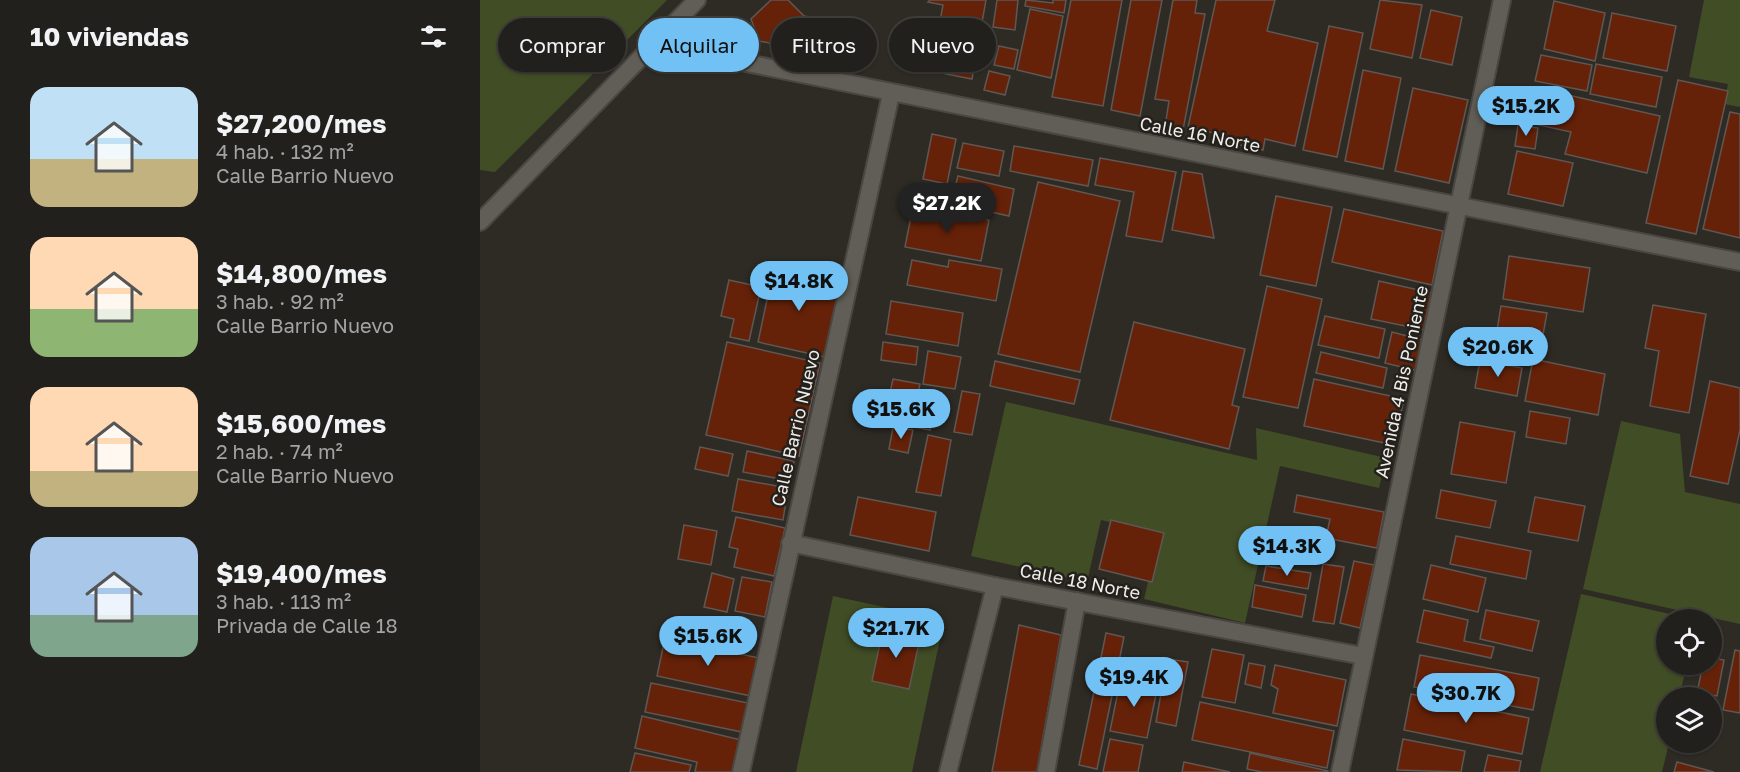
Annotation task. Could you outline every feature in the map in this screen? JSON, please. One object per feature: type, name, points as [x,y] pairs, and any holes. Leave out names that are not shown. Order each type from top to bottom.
[{"type":"street","points":[[679,18],[697,0]]},
{"type":"street","name":"Avenida 4 Bis Poniente","points":[[1340,772],[1502,0]]},
{"type":"street","points":[[480,222],[638,58]]},
{"type":"street","name":"Calle 16 Norte","points":[[759,66],[1740,262]]},
{"type":"street","name":"Calle Barrio Nuevo","points":[[741,772],[891,94]]},
{"type":"street","name":"Calle 18 Norte","points":[[790,543],[995,586],[1363,656]]},
{"type":"street","points":[[948,772],[995,586]]},
{"type":"street","points":[[1046,772],[1077,601]]},
{"type":"green space","points":[[480,0],[667,0],[649,18],[638,18],[638,29],[626,41],[626,18],[498,18],[498,72],[595,72],[495,172],[480,170]]},
{"type":"green space","points":[[1704,0],[1740,0],[1740,107],[1724,104],[1728,84],[1689,77]]},
{"type":"green space","points":[[1006,402],[1257,460],[1256,428],[1386,458],[1379,488],[1280,466],[1245,623],[1144,599],[1159,534],[1101,520],[1087,582],[971,556]]},
{"type":"green space","points":[[1621,421],[1680,434],[1685,492],[1740,504],[1740,624],[1722,620],[1722,609],[1673,609],[1583,589]]},
{"type":"green space","points":[[1581,594],[1656,611],[1656,675],[1684,675],[1682,687],[1656,687],[1656,753],[1667,753],[1662,772],[1540,772]]},
{"type":"green space","points":[[833,596],[944,620],[912,772],[796,772]]},
{"type":"building","points":[[771,0],[788,0],[804,16],[814,18],[771,18],[771,43],[759,41],[759,18],[752,18]]},
{"type":"building","points":[[930,0],[986,0],[983,18],[941,18],[943,5],[928,2]]},
{"type":"building","points":[[997,0],[1018,0],[1015,30],[996,27],[994,18]]},
{"type":"building","points":[[1026,0],[1053,3],[1053,0],[1066,0],[1064,13],[1025,6]]},
{"type":"building","points":[[1071,0],[1122,0],[1103,106],[1052,97]]},
{"type":"building","points":[[1131,0],[1162,0],[1140,116],[1111,110]]},
{"type":"building","points":[[1173,0],[1197,0],[1195,13],[1205,14],[1183,130],[1165,127],[1169,101],[1155,99]]},
{"type":"building","points":[[1216,0],[1275,0],[1267,31],[1318,43],[1295,146],[1265,139],[1263,150],[1216,140],[1218,134],[1188,127]]},
{"type":"building","points":[[1380,0],[1422,5],[1412,58],[1370,49]]},
{"type":"building","points":[[1554,1],[1605,13],[1595,61],[1544,49]]},
{"type":"building","points":[[1030,9],[1063,16],[1051,78],[1017,70]]},
{"type":"building","points":[[1431,10],[1462,17],[1452,65],[1420,58]]},
{"type":"building","points":[[1612,13],[1676,26],[1667,71],[1603,58]]},
{"type":"building","points":[[1329,26],[1363,33],[1337,157],[1303,150]]},
{"type":"building","points":[[999,46],[1018,50],[1014,69],[996,65]]},
{"type":"building","points":[[1541,55],[1592,65],[1587,91],[1535,81]]},
{"type":"building","points":[[1596,64],[1662,77],[1656,107],[1590,94]]},
{"type":"building","points":[[1363,70],[1401,78],[1383,169],[1345,161]]},
{"type":"building","points":[[936,72],[973,72],[972,79]]},
{"type":"building","points":[[989,72],[1010,76],[1005,95],[984,90]]},
{"type":"building","points":[[1678,80],[1728,91],[1696,234],[1646,223]]},
{"type":"building","points":[[1533,87],[1660,116],[1647,173],[1565,154],[1571,132],[1525,122]]},
{"type":"building","points":[[1413,88],[1468,100],[1449,183],[1395,171]]},
{"type":"building","points":[[1730,112],[1740,114],[1740,238],[1703,229]]},
{"type":"building","points":[[1518,125],[1538,128],[1535,149],[1515,146]]},
{"type":"building","points":[[932,134],[956,139],[947,184],[923,179]]},
{"type":"building","points":[[963,143],[1004,151],[999,176],[957,168]]},
{"type":"building","points":[[1014,146],[1093,160],[1088,186],[1010,171]]},
{"type":"building","points":[[1517,151],[1573,163],[1563,206],[1508,194]]},
{"type":"building","points":[[1100,158],[1176,172],[1162,242],[1126,236],[1134,192],[1095,185]]},
{"type":"building","points":[[1183,171],[1202,174],[1214,238],[1172,230]]},
{"type":"building","points":[[958,176],[1014,189],[1009,216],[951,203]]},
{"type":"building","points":[[1038,182],[1120,201],[1080,372],[998,354]]},
{"type":"building","points":[[1276,196],[1332,207],[1316,286],[1260,275]]},
{"type":"building","points":[[913,206],[989,220],[981,261],[905,247]]},
{"type":"building","points":[[1344,209],[1443,231],[1432,285],[1332,262]]},
{"type":"building","points":[[1509,256],[1590,268],[1583,312],[1503,299]]},
{"type":"building","points":[[912,260],[948,267],[949,260],[1002,269],[996,301],[907,285]]},
{"type":"building","points":[[774,267],[841,282],[825,357],[758,342]]},
{"type":"building","points":[[729,280],[761,287],[749,341],[730,337],[734,319],[721,316]]},
{"type":"building","points":[[1379,281],[1432,293],[1425,330],[1371,319]]},
{"type":"building","points":[[1267,286],[1322,299],[1298,408],[1243,397]]},
{"type":"building","points":[[891,301],[963,313],[958,346],[886,334]]},
{"type":"building","points":[[1653,305],[1706,314],[1689,413],[1650,406],[1659,351],[1645,348]]},
{"type":"building","points":[[1501,306],[1547,313],[1540,351],[1495,343]]},
{"type":"building","points":[[1325,316],[1385,329],[1379,358],[1318,345]]},
{"type":"building","points":[[1134,322],[1245,349],[1232,405],[1239,407],[1229,449],[1110,420]]},
{"type":"building","points":[[1392,332],[1426,341],[1418,371],[1385,363]]},
{"type":"building","points":[[727,342],[820,363],[799,456],[706,435]]},
{"type":"building","points":[[883,342],[918,347],[916,365],[881,360]]},
{"type":"building","points":[[928,351],[961,357],[955,389],[923,384]]},
{"type":"building","points":[[1321,352],[1387,368],[1383,388],[1316,373]]},
{"type":"building","points":[[1533,359],[1605,374],[1598,415],[1525,401]]},
{"type":"building","points":[[1480,360],[1522,368],[1517,396],[1475,388]]},
{"type":"building","points":[[995,361],[1080,380],[1074,404],[990,386]]},
{"type":"building","points":[[893,379],[920,384],[916,402],[889,397]]},
{"type":"building","points":[[1314,379],[1404,399],[1394,445],[1304,426]]},
{"type":"building","points":[[1710,381],[1740,388],[1740,430],[1728,484],[1690,476]]},
{"type":"building","points":[[962,391],[980,394],[972,435],[954,432]]},
{"type":"building","points":[[873,403],[933,415],[930,430],[869,418]]},
{"type":"building","points":[[1530,411],[1570,418],[1566,444],[1526,437]]},
{"type":"building","points":[[1460,422],[1515,432],[1506,483],[1451,474]]},
{"type":"building","points":[[893,427],[913,430],[908,453],[889,449]]},
{"type":"building","points":[[928,435],[951,440],[941,496],[916,492]]},
{"type":"building","points":[[700,447],[733,454],[728,476],[695,469]]},
{"type":"building","points":[[747,451],[794,461],[791,481],[743,472]]},
{"type":"building","points":[[738,479],[788,488],[783,520],[732,511]]},
{"type":"building","points":[[1441,490],[1496,501],[1490,528],[1436,518]]},
{"type":"building","points":[[1297,495],[1384,512],[1377,548],[1326,538],[1330,519],[1294,512]]},
{"type":"building","points":[[858,497],[936,512],[929,551],[850,535]]},
{"type":"building","points":[[1535,497],[1585,506],[1578,541],[1528,532]]},
{"type":"building","points":[[736,517],[785,528],[774,576],[734,567],[738,549],[729,547]]},
{"type":"building","points":[[1111,520],[1164,533],[1152,582],[1099,569]]},
{"type":"building","points":[[684,525],[717,531],[711,565],[678,559]]},
{"type":"building","points":[[1456,536],[1531,551],[1526,579],[1450,564]]},
{"type":"building","points":[[1354,561],[1374,565],[1360,628],[1340,623]]},
{"type":"building","points":[[1323,564],[1344,567],[1334,624],[1313,621]]},
{"type":"building","points":[[1431,565],[1486,578],[1478,612],[1423,599]]},
{"type":"building","points":[[1266,566],[1311,573],[1308,589],[1263,581]]},
{"type":"building","points":[[712,573],[734,579],[727,612],[704,607]]},
{"type":"building","points":[[742,577],[772,582],[765,617],[735,611]]},
{"type":"building","points":[[1255,585],[1306,595],[1302,617],[1252,607]]},
{"type":"building","points":[[1424,610],[1468,620],[1464,641],[1494,647],[1491,658],[1417,642]]},
{"type":"building","points":[[1486,610],[1539,621],[1532,651],[1480,639]]},
{"type":"building","points":[[1019,625],[1061,635],[1037,772],[992,772]]},
{"type":"building","points":[[883,629],[920,638],[909,689],[872,681]]},
{"type":"building","points":[[1106,633],[1124,637],[1097,769],[1079,765]]},
{"type":"building","points":[[665,638],[759,658],[751,696],[657,676]]},
{"type":"building","points":[[1212,649],[1244,655],[1235,703],[1202,697]]},
{"type":"building","points":[[1735,650],[1740,651],[1740,713],[1723,710]]},
{"type":"building","points":[[1420,655],[1539,678],[1533,710],[1414,687]]},
{"type":"building","points":[[1167,659],[1188,662],[1176,726],[1156,722]]},
{"type":"building","points":[[1249,663],[1265,666],[1261,688],[1245,684]]},
{"type":"building","points":[[1275,665],[1346,680],[1337,726],[1273,713],[1278,689],[1271,685]]},
{"type":"building","points":[[1701,675],[1721,675],[1719,687],[1698,687]]},
{"type":"building","points":[[1121,677],[1158,685],[1147,738],[1110,731]]},
{"type":"building","points":[[651,683],[748,703],[742,732],[645,712]]},
{"type":"building","points":[[1411,694],[1529,718],[1522,754],[1404,730]]},
{"type":"building","points":[[1200,702],[1334,731],[1327,768],[1192,740]]},
{"type":"building","points":[[642,716],[741,740],[734,772],[695,772],[697,762],[635,748]]},
{"type":"building","points":[[1110,739],[1143,745],[1138,772],[1103,772]]},
{"type":"building","points":[[1403,739],[1465,751],[1461,772],[1397,770]]},
{"type":"building","points":[[635,753],[691,765],[689,772],[630,772]]},
{"type":"building","points":[[1250,753],[1328,772],[1262,772],[1247,769]]},
{"type":"building","points":[[1488,755],[1521,761],[1519,772],[1484,772]]},
{"type":"building","points":[[1184,762],[1230,772],[1182,772]]},
{"type":"building","points":[[1677,762],[1714,772],[1674,772]]}]
